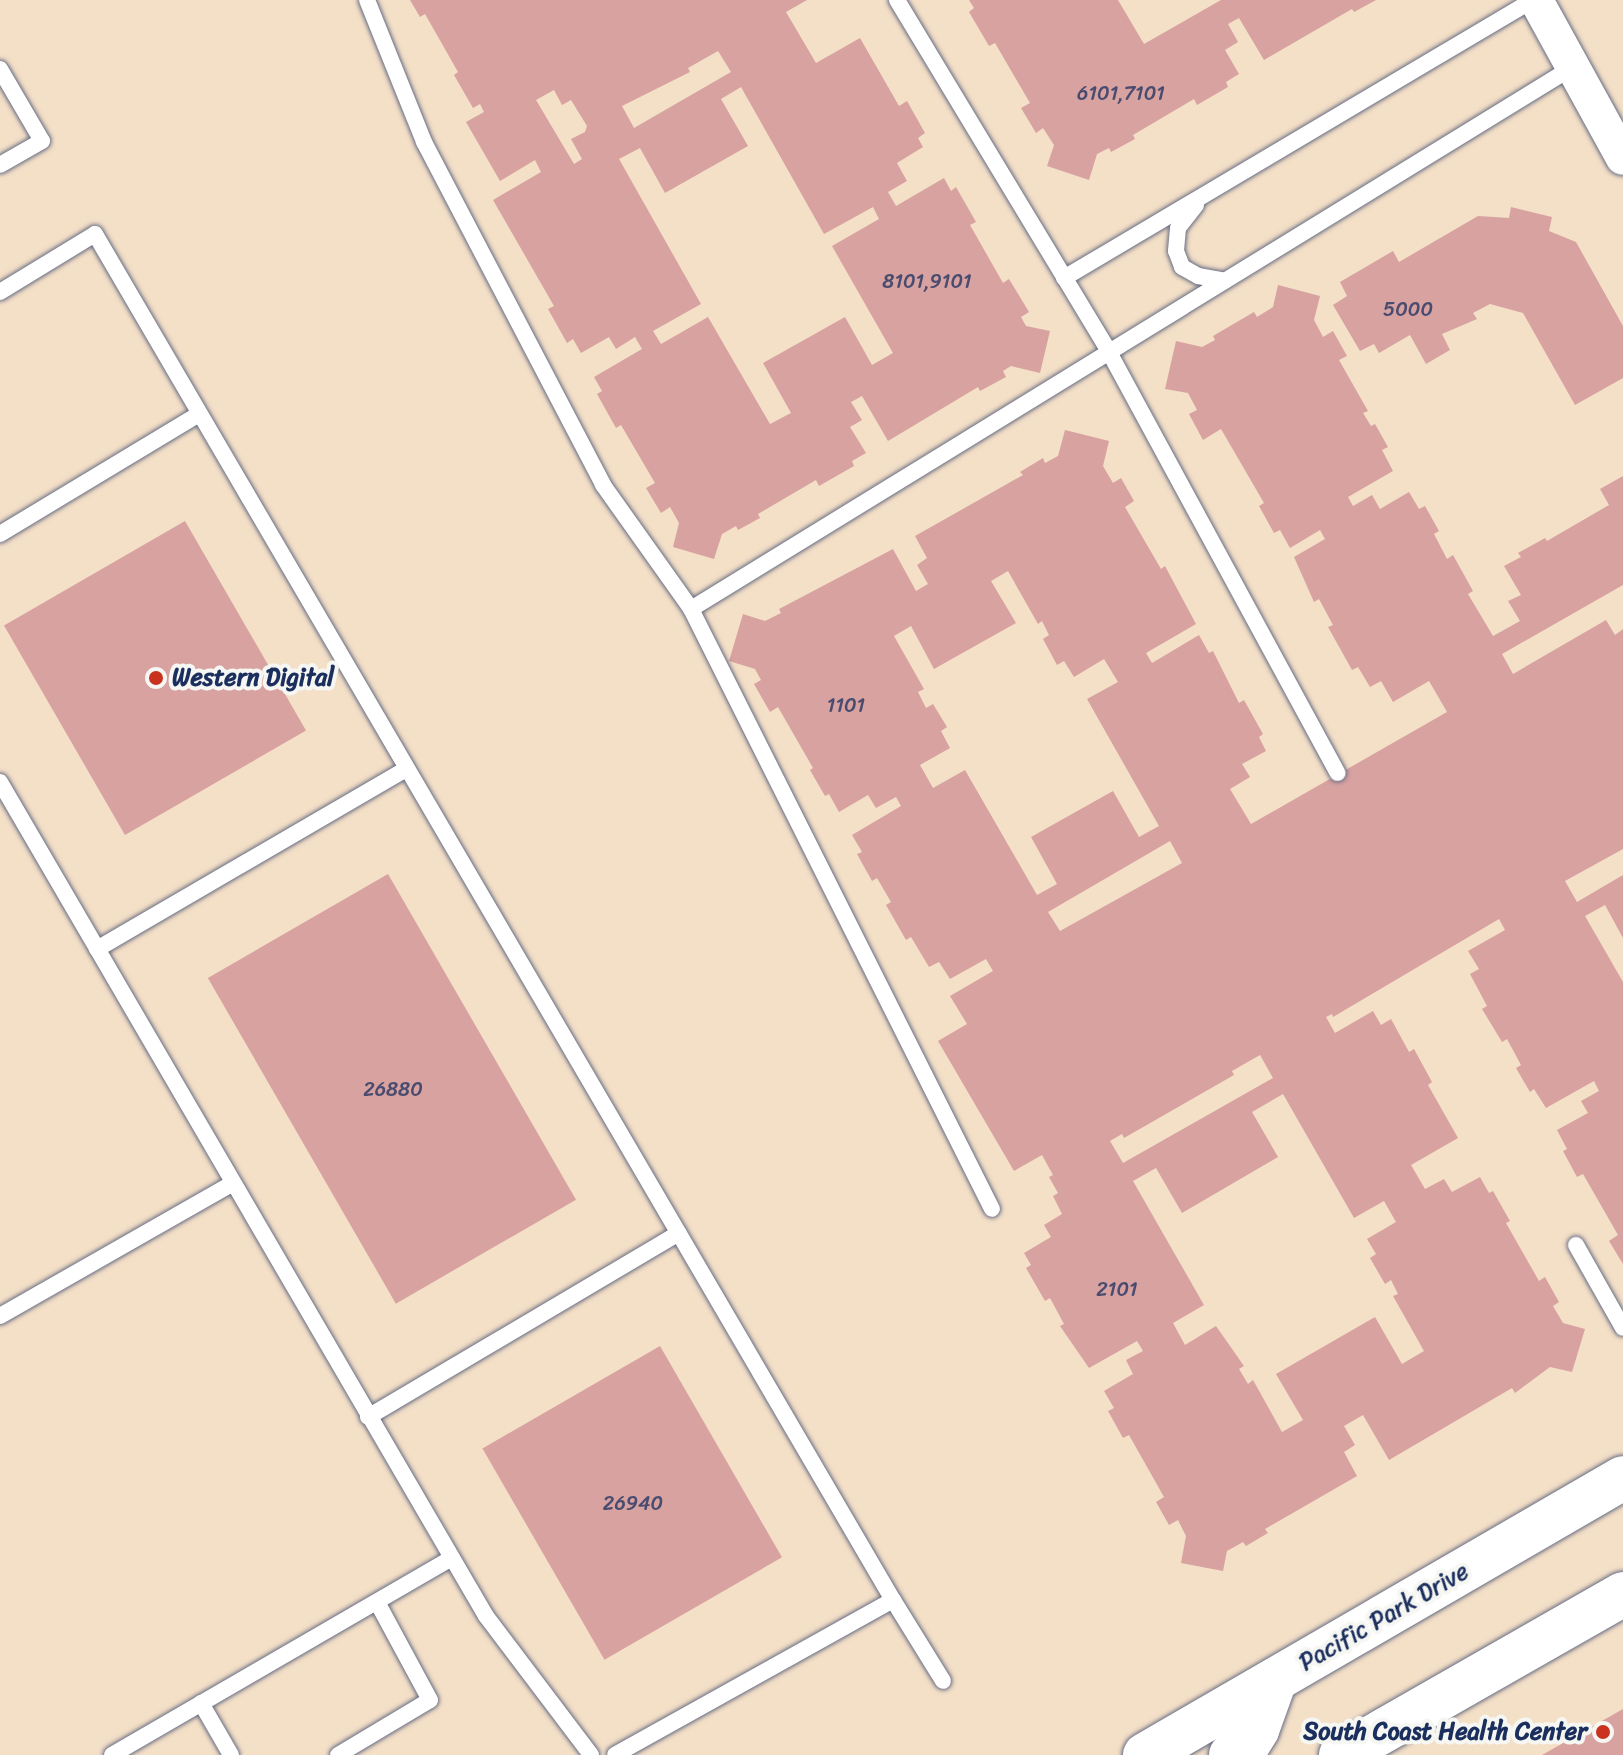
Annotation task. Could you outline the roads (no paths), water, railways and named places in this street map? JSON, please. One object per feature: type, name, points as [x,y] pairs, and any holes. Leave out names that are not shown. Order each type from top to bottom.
[{"type":"main road","name":"Pacific Park Drive","points":[[1145,1755],[1623,1478]]},
{"type":"main road","points":[[1341,1755],[1623,1594]]},
{"type":"main road","points":[[1231,1755],[1247,1746],[1257,1730],[1275,1680]]},
{"type":"street","points":[[1534,0],[1623,158]]},
{"type":"lane","points":[[367,0],[424,142],[603,485],[691,609],[992,1209]]},
{"type":"lane","points":[[897,0],[1109,352],[1338,773]]},
{"type":"lane","points":[[1064,278],[1534,0]]},
{"type":"lane","points":[[691,609],[1573,67]]},
{"type":"lane","points":[[0,69],[42,141],[0,165]]},
{"type":"lane","points":[[1205,194],[1178,228],[1176,251],[1182,267],[1198,276],[1225,281]]},
{"type":"lane","points":[[0,292],[95,234],[405,770],[943,1681]]},
{"type":"lane","points":[[0,534],[199,414]]},
{"type":"lane","points":[[97,949],[405,770]]},
{"type":"lane","points":[[1,785],[486,1616],[591,1755]]},
{"type":"lane","points":[[0,1316],[233,1183]]},
{"type":"lane","points":[[368,1417],[679,1233]]},
{"type":"lane","points":[[1576,1245],[1623,1328]]},
{"type":"lane","points":[[112,1755],[452,1558]]},
{"type":"lane","points":[[615,1755],[893,1600]]},
{"type":"lane","points":[[338,1755],[430,1700],[377,1602]]},
{"type":"lane","points":[[201,1703],[231,1755]]},
{"type":"place","name":"Western Digital","points":[[156,678]]},
{"type":"place","name":"South Coast Health Center","points":[[1603,1732]]}]
